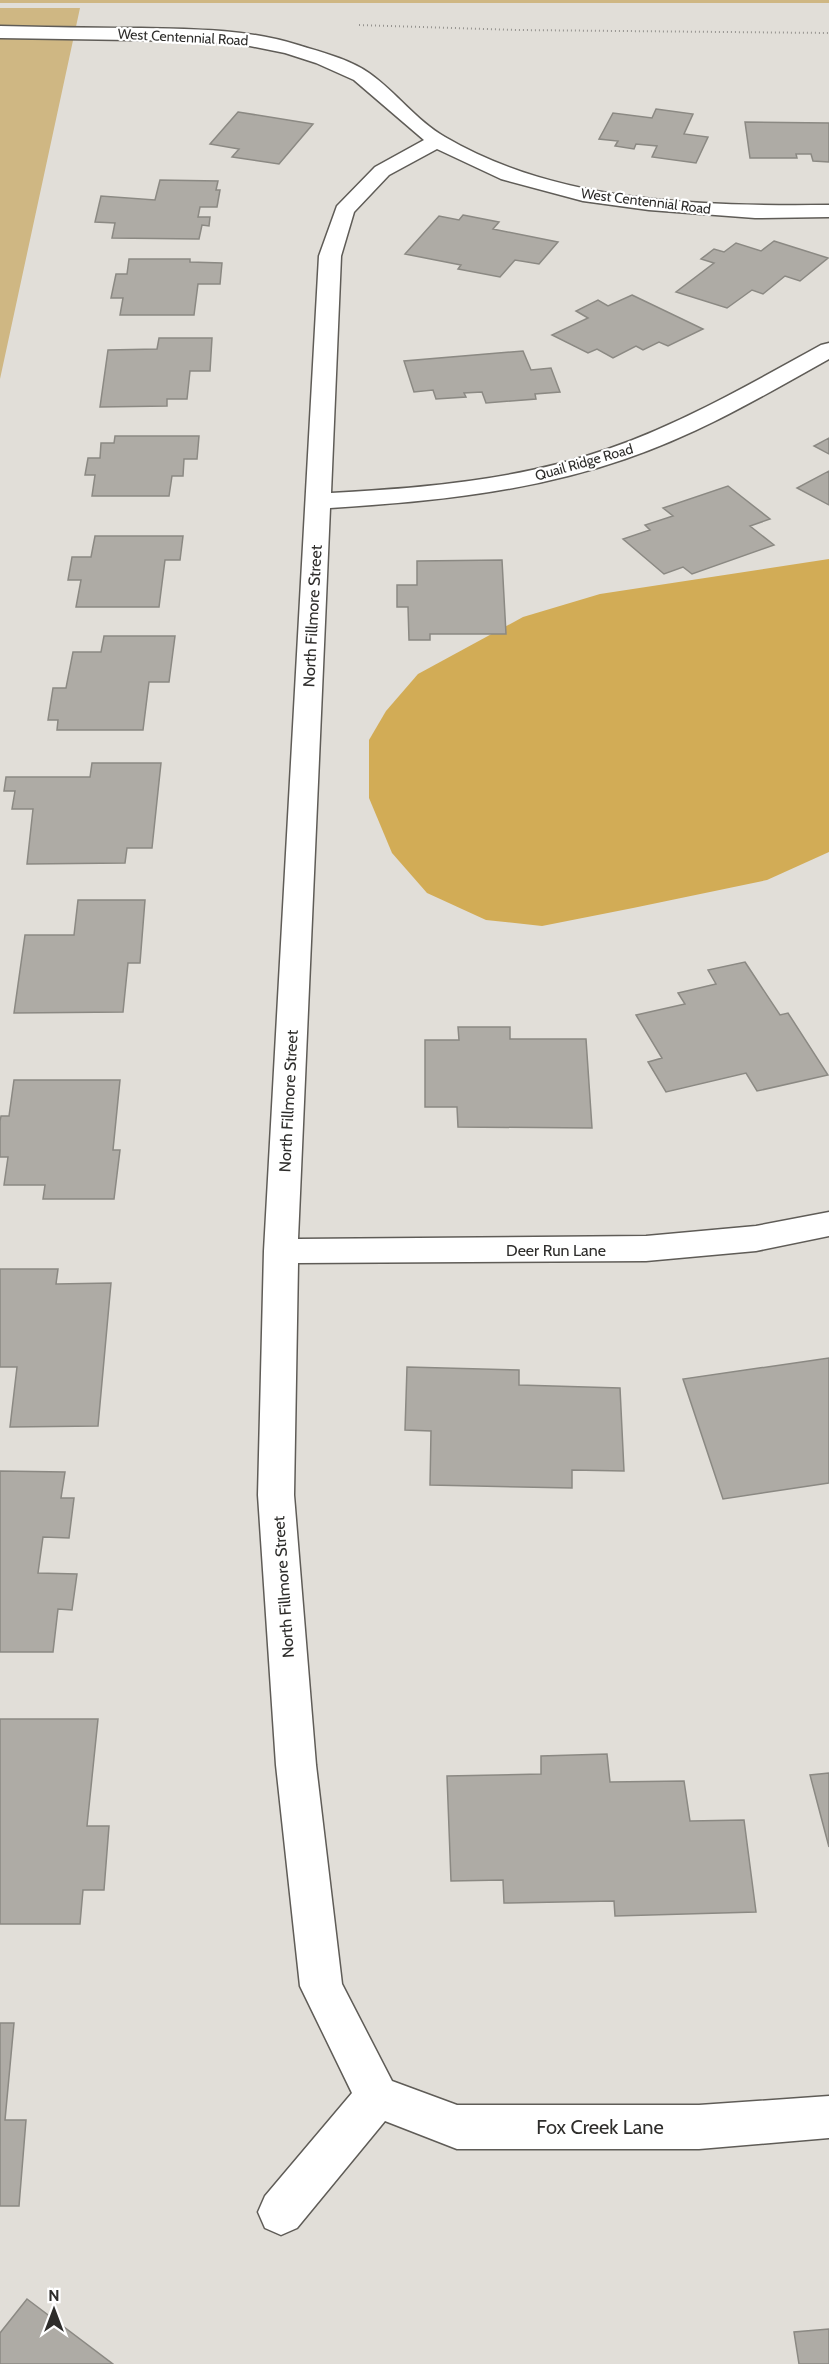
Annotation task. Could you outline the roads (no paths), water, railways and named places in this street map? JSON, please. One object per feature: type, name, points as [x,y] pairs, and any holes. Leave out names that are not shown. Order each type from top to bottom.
[{"type":"street","name":"West Centennial Road","points":[[0,32],[196,35],[245,39],[289,48],[323,59],[361,76],[437,141],[508,175],[583,195],[649,204],[743,211],[829,211]]},
{"type":"street","name":"North Fillmore Street","points":[[377,2097],[321,1986],[300,1800],[276,1495],[281,1251],[330,256],[344,210],[382,171],[437,141]]},
{"type":"street","name":"Quail Ridge Road","points":[[318,501],[403,498],[449,492],[570,469],[664,436],[829,350]]},
{"type":"street","name":"Deer Run Lane","points":[[281,1251],[619,1250],[699,1246],[795,1233],[829,1224]]},
{"type":"street","name":"Fox Creek Lane","points":[[377,2097],[457,2127],[699,2127],[829,2117]]},
{"type":"street","points":[[281,2212],[377,2097]]}]
